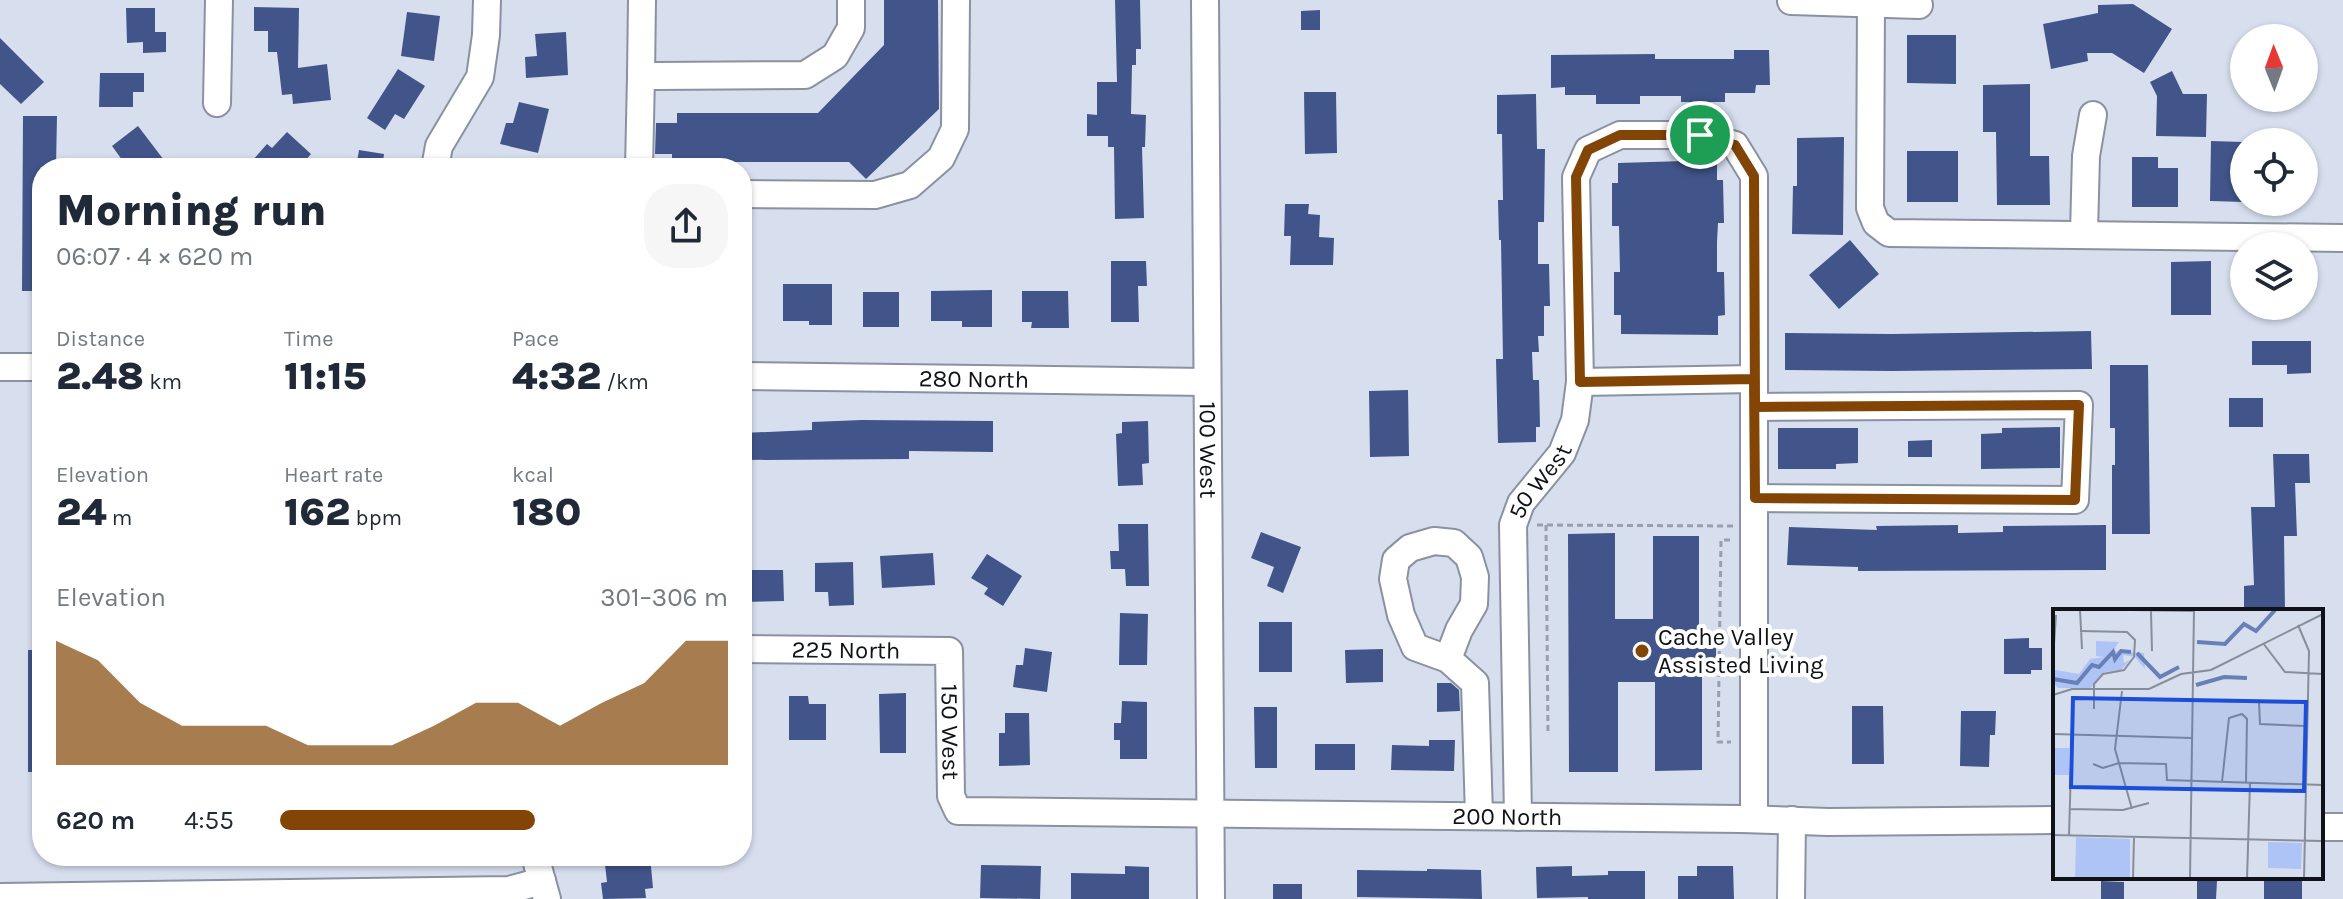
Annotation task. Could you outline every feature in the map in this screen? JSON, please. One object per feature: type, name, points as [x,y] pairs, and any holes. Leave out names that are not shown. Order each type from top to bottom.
[{"type":"street","points":[[217,103],[219,0]]},
{"type":"street","points":[[437,158],[439,146],[480,77],[487,0]]},
{"type":"street","points":[[639,158],[642,0]]},
{"type":"street","points":[[641,76],[805,75],[835,56],[851,28],[851,0]]},
{"type":"street","points":[[752,194],[875,195],[910,185],[941,158],[955,129],[956,0]]},
{"type":"street","name":"100 West","points":[[1205,0],[1211,899]]},
{"type":"street","points":[[1791,1],[1919,5]]},
{"type":"street","points":[[1871,4],[1870,208],[1876,223],[1889,233],[2343,238]]},
{"type":"street","points":[[2084,233],[2086,156],[2093,115]]},
{"type":"street","name":"50 West","points":[[1518,817],[1513,525],[1521,503],[1562,453],[1575,420],[1580,382],[1576,177],[1588,150],[1620,135],[1700,135],[1735,145],[1754,176],[1754,379]]},
{"type":"street","points":[[0,367],[32,367]]},
{"type":"street","name":"280 North","points":[[752,376],[1207,382]]},
{"type":"street","points":[[1580,382],[1754,379],[1754,819]]},
{"type":"street","points":[[1755,407],[2079,405],[2075,500],[1755,498]]},
{"type":"street","name":"225 North","points":[[752,649],[949,651]]},
{"type":"street","name":"150 West","points":[[949,651],[951,796],[958,811]]},
{"type":"street","points":[[1448,659],[1475,683],[1479,816]]},
{"type":"street","name":"200 North","points":[[958,811],[2053,820]]},
{"type":"street","points":[[1791,899],[1792,820]]},
{"type":"street","points":[[0,897],[545,890],[538,866]]},
{"type":"path","points":[[1529,525],[1737,526]]},
{"type":"path","points":[[1546,525],[1548,733]]},
{"type":"path","points":[[1735,742],[1718,742],[1721,540],[1737,540]]},
{"type":"building","points":[[884,0],[938,0],[939,109],[866,179],[849,162],[752,162],[752,158],[672,158],[672,154],[655,154],[656,123],[677,123],[677,113],[818,113],[884,45]]},
{"type":"building","points":[[1115,0],[1140,0],[1141,49],[1136,49],[1136,65],[1132,65],[1131,114],[1146,115],[1145,147],[1142,147],[1144,218],[1115,219],[1114,147],[1108,147],[1108,136],[1087,136],[1087,114],[1097,115],[1097,82],[1117,82]]},
{"type":"building","points":[[2133,4],[2172,29],[2144,73],[2112,53],[2087,53],[2088,61],[2051,69],[2043,24],[2098,13],[2098,5]]},
{"type":"building","points":[[254,7],[299,8],[298,68],[327,64],[331,100],[293,104],[292,94],[282,95],[277,52],[268,52],[268,31],[254,31]]},
{"type":"building","points":[[126,8],[155,8],[155,32],[166,32],[166,52],[143,53],[143,42],[127,43]]},
{"type":"building","points":[[1320,10],[1320,30],[1301,30],[1301,11]]},
{"type":"building","points":[[407,12],[440,16],[434,61],[401,56]]},
{"type":"building","points":[[566,32],[568,75],[526,78],[525,57],[537,56],[535,34]]},
{"type":"building","points":[[1907,35],[1956,35],[1956,84],[1907,83]]},
{"type":"building","points":[[0,38],[44,82],[21,104],[0,84]]},
{"type":"building","points":[[1734,50],[1769,50],[1770,85],[1756,85],[1755,93],[1725,93],[1725,102],[1681,102],[1681,96],[1640,96],[1640,104],[1596,104],[1596,95],[1565,95],[1565,87],[1551,88],[1551,55],[1655,54],[1655,59],[1734,59]]},
{"type":"building","points":[[398,69],[425,86],[404,119],[395,114],[385,130],[367,118]]},
{"type":"building","points":[[2172,71],[2183,94],[2207,94],[2206,137],[2156,136],[2157,96],[2150,82]]},
{"type":"building","points":[[100,73],[144,73],[144,92],[133,92],[133,107],[99,107]]},
{"type":"building","points":[[2030,84],[2030,156],[2049,156],[2050,205],[1997,205],[1996,132],[1983,132],[1983,85]]},
{"type":"building","points":[[1304,92],[1336,92],[1337,153],[1305,154]]},
{"type":"building","points":[[1536,94],[1537,149],[1545,149],[1544,222],[1538,222],[1538,264],[1549,264],[1550,306],[1544,306],[1544,336],[1538,336],[1539,352],[1532,352],[1533,380],[1539,380],[1540,427],[1536,427],[1536,442],[1498,443],[1496,359],[1503,359],[1498,200],[1503,200],[1502,134],[1497,134],[1497,95]]},
{"type":"building","points":[[519,102],[549,109],[538,153],[500,144],[506,123],[513,123]]},
{"type":"building","points":[[23,116],[57,116],[56,158],[32,158],[32,291],[22,291]]},
{"type":"building","points":[[138,126],[162,158],[121,158],[112,146]]},
{"type":"building","points":[[287,132],[311,154],[308,158],[255,158],[267,144],[272,148]]},
{"type":"building","points":[[1844,137],[1843,235],[1792,234],[1793,186],[1797,186],[1797,138]]},
{"type":"building","points":[[2211,141],[2230,142],[2230,202],[2210,201]]},
{"type":"building","points":[[359,150],[384,154],[383,158],[358,158]]},
{"type":"building","points":[[1907,151],[1958,151],[1958,202],[1907,202]]},
{"type":"building","points":[[2132,157],[2158,157],[2158,168],[2178,168],[2178,207],[2132,207]]},
{"type":"building","points":[[1717,160],[1717,180],[1723,180],[1724,223],[1718,223],[1717,272],[1724,272],[1725,315],[1718,316],[1718,335],[1621,334],[1621,315],[1614,315],[1614,272],[1620,272],[1619,226],[1612,226],[1612,183],[1618,183],[1618,163]]},
{"type":"building","points":[[1285,204],[1309,204],[1308,214],[1320,215],[1319,237],[1334,238],[1333,265],[1290,265],[1291,236],[1284,236]]},
{"type":"building","points":[[1850,240],[1879,274],[1839,309],[1809,275]]},
{"type":"building","points":[[1111,261],[1146,261],[1147,286],[1138,286],[1139,322],[1111,322]]},
{"type":"building","points":[[2211,261],[2211,315],[2171,315],[2171,262]]},
{"type":"building","points":[[783,284],[832,284],[832,325],[783,321]]},
{"type":"building","points":[[992,290],[992,327],[962,327],[962,321],[931,321],[931,291]]},
{"type":"building","points":[[1022,291],[1068,291],[1069,328],[1031,328],[1032,322],[1022,322]]},
{"type":"building","points":[[863,292],[899,292],[899,327],[863,327]]},
{"type":"building","points":[[2091,331],[2092,369],[1785,370],[1785,333]]},
{"type":"building","points":[[2252,341],[2311,341],[2311,373],[2287,374],[2287,365],[2252,365]]},
{"type":"building","points":[[2110,365],[2148,365],[2150,534],[2112,534],[2115,428],[2110,428]]},
{"type":"building","points":[[1408,390],[1409,456],[1370,457],[1369,391]]},
{"type":"building","points":[[2229,398],[2263,398],[2263,427],[2229,427]]},
{"type":"building","points":[[993,421],[993,452],[909,451],[909,459],[752,460],[752,433],[812,430],[812,422]]},
{"type":"building","points":[[1148,421],[1149,463],[1142,464],[1143,485],[1118,486],[1116,434],[1122,433],[1122,422]]},
{"type":"building","points":[[2060,427],[2060,468],[1981,469],[1981,434],[2002,433],[2002,428]]},
{"type":"building","points":[[1778,428],[1858,428],[1858,463],[1836,464],[1836,469],[1778,469]]},
{"type":"building","points":[[1932,440],[1932,457],[1908,457],[1908,441]]},
{"type":"building","points":[[2273,454],[2309,454],[2310,483],[2295,483],[2297,536],[2284,536],[2285,609],[2244,609],[2244,586],[2254,585],[2251,507],[2275,507]]},
{"type":"building","points":[[1118,524],[1148,524],[1149,586],[1126,586],[1125,569],[1111,569],[1110,551],[1119,551]]},
{"type":"building","points":[[1958,525],[1958,533],[2003,532],[2003,526],[2106,525],[2106,570],[1858,571],[1858,567],[1787,565],[1789,527],[1877,530],[1876,526]]},
{"type":"building","points":[[1261,532],[1301,547],[1283,593],[1267,586],[1274,567],[1251,558]]},
{"type":"building","name":"Cache Valley Assisted Living","points":[[1615,533],[1615,619],[1653,619],[1653,536],[1699,536],[1699,633],[1716,633],[1716,668],[1702,669],[1702,770],[1655,771],[1655,682],[1618,682],[1618,772],[1569,772],[1568,534]]},
{"type":"building","points":[[933,553],[935,585],[882,588],[880,556]]},
{"type":"building","points":[[987,554],[1022,576],[1003,606],[984,594],[988,588],[971,578]]},
{"type":"building","points":[[853,562],[854,605],[829,606],[828,592],[815,592],[815,563]]},
{"type":"building","points":[[752,570],[783,570],[784,601],[752,602]]},
{"type":"building","points":[[1120,613],[1148,614],[1147,665],[1119,665]]},
{"type":"building","points":[[1259,622],[1292,622],[1292,672],[1259,672]]},
{"type":"building","points":[[2029,638],[2029,648],[2042,648],[2042,670],[2031,670],[2031,674],[2004,674],[2004,639]]},
{"type":"building","points":[[1025,648],[1052,652],[1047,692],[1013,687],[1016,665],[1023,665]]},
{"type":"building","points":[[1383,649],[1383,682],[1346,683],[1345,650]]},
{"type":"building","points":[[28,650],[32,650],[32,772],[28,772]]},
{"type":"building","points":[[1437,683],[1451,683],[1459,690],[1460,711],[1437,712]]},
{"type":"building","points":[[906,693],[906,753],[880,753],[879,694]]},
{"type":"building","points":[[789,696],[808,696],[809,704],[826,704],[826,740],[789,740]]},
{"type":"building","points":[[1122,701],[1147,702],[1147,759],[1120,759],[1120,740],[1114,740],[1114,723],[1121,723]]},
{"type":"building","points":[[1852,706],[1883,706],[1884,764],[1852,764]]},
{"type":"building","points":[[1254,707],[1277,707],[1277,768],[1255,768]]},
{"type":"building","points":[[1961,711],[1996,711],[1995,735],[1990,735],[1989,767],[1960,766]]},
{"type":"building","points":[[1005,713],[1029,713],[1030,765],[999,766],[999,733],[1005,733]]},
{"type":"building","points":[[1429,740],[1455,740],[1454,771],[1391,770],[1392,745],[1429,746]]},
{"type":"building","points":[[1315,744],[1355,744],[1355,770],[1315,770]]},
{"type":"building","points":[[981,865],[1041,866],[1040,899],[980,898]]},
{"type":"building","points":[[605,866],[651,866],[653,888],[645,889],[646,898],[603,899],[601,883],[607,882]]},
{"type":"building","points":[[1125,866],[1149,867],[1149,899],[1071,899],[1071,873],[1125,874]]},
{"type":"building","points":[[1572,866],[1572,876],[1608,875],[1608,871],[1645,871],[1645,899],[1537,898],[1536,867]]},
{"type":"building","points":[[1697,866],[1733,866],[1734,899],[1678,899],[1678,876],[1697,876]]},
{"type":"building","points":[[1357,870],[1481,870],[1482,899],[1357,897]]},
{"type":"building","points":[[2264,879],[2302,879],[2302,899],[2264,899]]},
{"type":"building","points":[[2197,880],[2217,881],[2216,899],[2197,899]]},
{"type":"building","points":[[2101,881],[2124,882],[2124,899],[2101,899]]},
{"type":"building","points":[[1273,884],[1302,884],[1302,899],[1273,899]]},
{"type":"place","name":"Cache Valley Assisted Living","points":[[1642,651]]},
{"type":"route","points":[[1620,135],[1700,135],[1735,145],[1754,176],[1755,407],[2079,405],[2075,500],[1755,498],[1754,379],[1580,382],[1576,177],[1588,150],[1620,135]]}]
